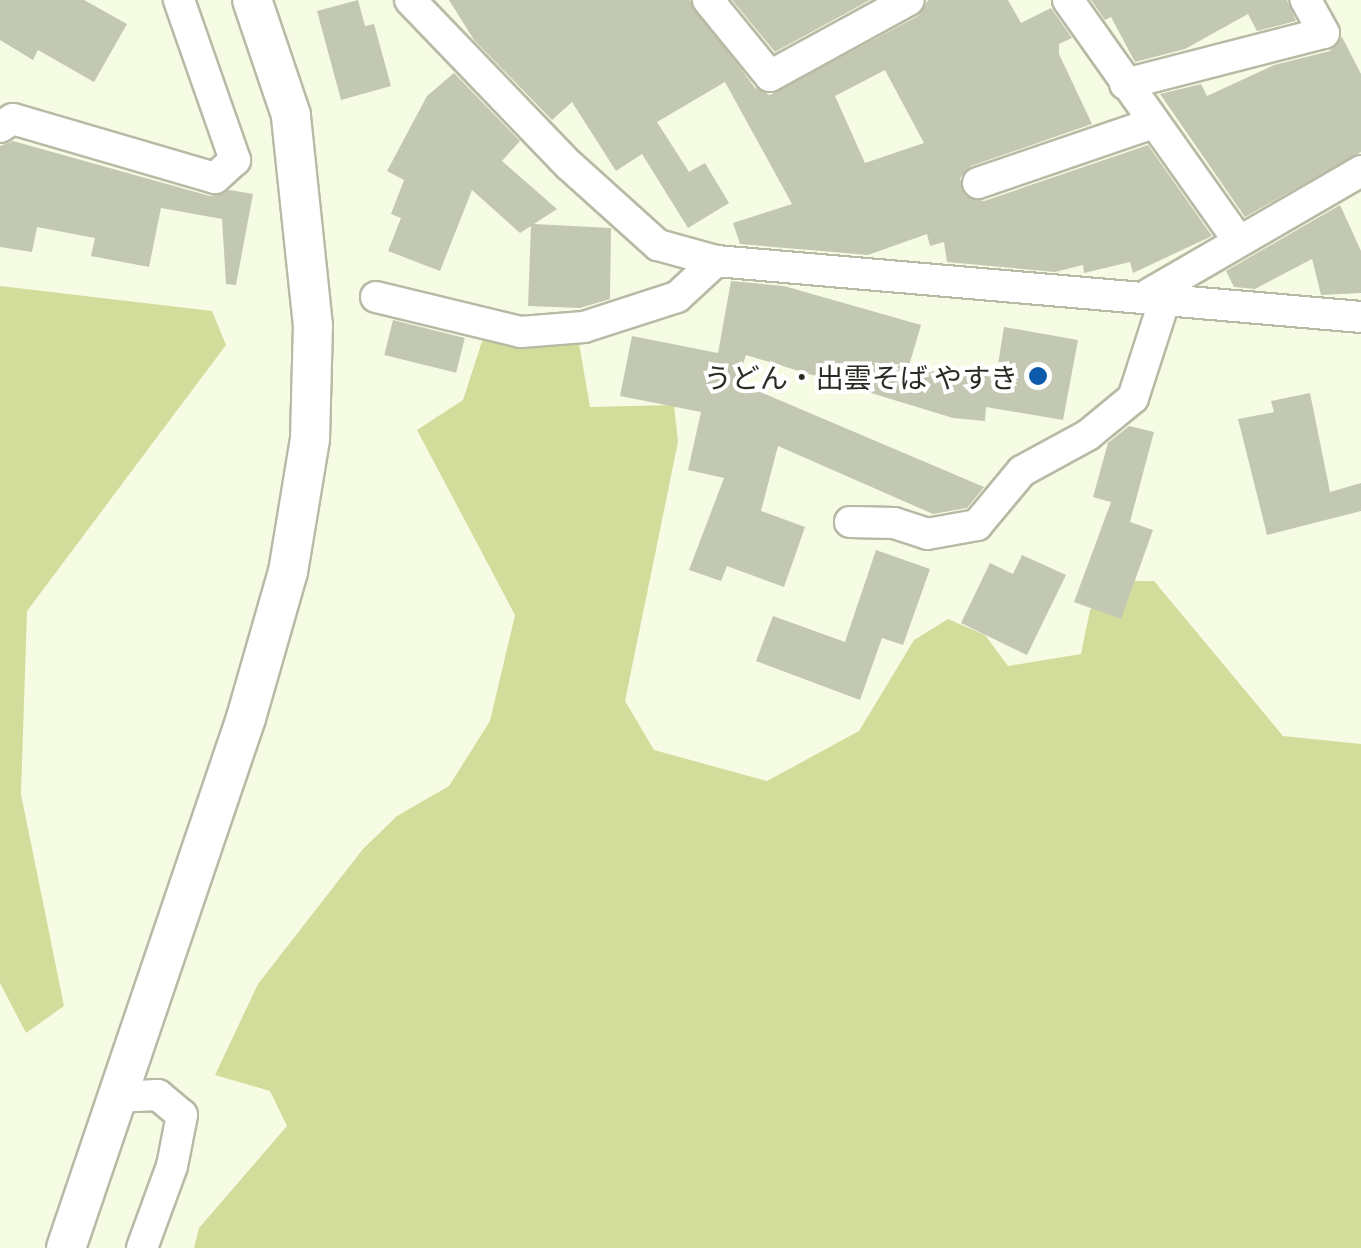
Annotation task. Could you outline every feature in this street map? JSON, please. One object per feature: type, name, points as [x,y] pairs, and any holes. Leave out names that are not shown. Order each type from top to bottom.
[{"type":"street","points":[[0,128],[13,119],[215,178],[235,160],[179,0]]},
{"type":"street","points":[[66,1248],[114,1097],[246,718],[288,572],[310,439],[312,326],[291,115],[252,0]]},
{"type":"street","points":[[410,0],[569,165],[658,245],[716,262],[1158,295],[1361,317]]},
{"type":"street","points":[[708,0],[770,76],[909,0]]},
{"type":"street","points":[[1068,0],[1238,240]]},
{"type":"street","points":[[1125,84],[1324,33],[1306,0]]},
{"type":"street","points":[[978,184],[1153,123]]},
{"type":"street","points":[[850,522],[894,523],[928,534],[977,525],[1022,472],[1088,434],[1133,398],[1158,295],[1238,240],[1361,171]]},
{"type":"street","points":[[376,297],[521,332],[584,327],[677,296],[716,262]]},
{"type":"street","points":[[114,1097],[158,1094],[182,1115],[172,1166],[142,1248]]},
{"type":"green space","points":[[0,286],[212,311],[226,345],[27,611],[21,794],[64,1006],[26,1033],[0,983]]},
{"type":"green space","points":[[575,320],[590,407],[674,405],[678,442],[625,701],[654,750],[767,781],[859,731],[914,640],[948,619],[985,635],[1008,666],[1081,654],[1090,610],[1117,581],[1154,581],[1283,736],[1361,744],[1361,1248],[194,1248],[199,1228],[287,1126],[270,1091],[215,1075],[258,984],[363,849],[397,816],[449,786],[490,721],[515,615],[417,430],[463,400],[488,323]]},
{"type":"building","points":[[0,0],[84,0],[127,24],[94,82],[38,50],[33,60],[0,40]]},
{"type":"building","points":[[358,0],[365,26],[374,24],[391,86],[341,100],[317,11]]},
{"type":"building","points":[[449,0],[690,0],[755,88],[770,95],[918,16],[928,0],[1008,0],[1021,23],[1051,8],[1072,38],[1059,44],[1059,54],[1092,124],[971,166],[960,178],[965,196],[984,201],[1148,145],[1212,236],[1133,273],[1130,262],[1084,273],[1083,265],[1055,272],[947,262],[944,242],[930,246],[927,234],[868,255],[740,244],[733,223],[792,204],[725,82],[657,122],[689,172],[705,163],[729,203],[688,228],[642,154],[616,171],[572,102],[552,120],[474,40]],"holes":[[[885,70],[924,143],[865,163],[835,96]]]},
{"type":"building","points":[[732,0],[870,0],[775,52]]},
{"type":"building","points":[[1091,0],[1287,0],[1296,21],[1257,31],[1248,14],[1185,49],[1135,62],[1111,17],[1105,20]]},
{"type":"building","points":[[1342,37],[1361,74],[1361,152],[1245,217],[1160,94],[1201,84],[1207,96],[1274,65],[1330,51]]},
{"type":"building","points":[[454,73],[520,141],[502,161],[557,209],[534,224],[611,228],[610,299],[580,308],[528,306],[531,226],[520,233],[472,190],[440,271],[388,251],[401,218],[391,214],[404,180],[387,171],[427,96]]},
{"type":"building","points":[[13,141],[210,196],[230,190],[253,194],[236,285],[226,284],[222,219],[161,208],[149,267],[91,256],[95,238],[37,227],[32,252],[0,247],[0,146]]},
{"type":"building","points":[[1340,205],[1361,251],[1361,293],[1321,295],[1312,259],[1255,289],[1234,287],[1226,271]]},
{"type":"building","points":[[731,281],[784,286],[921,325],[908,369],[996,377],[1004,327],[1078,340],[1063,420],[986,407],[985,421],[953,418],[746,355],[737,382],[984,487],[967,508],[933,514],[778,446],[761,511],[805,527],[784,587],[727,566],[721,581],[689,570],[724,478],[688,470],[701,412],[620,396],[632,336],[718,353]]},
{"type":"building","points":[[393,320],[465,338],[456,373],[384,355]]},
{"type":"building","points":[[1310,393],[1330,492],[1361,483],[1361,511],[1267,535],[1238,419],[1274,412],[1271,401]]},
{"type":"building","points":[[1129,426],[1154,432],[1130,522],[1153,530],[1121,619],[1074,602],[1111,502],[1093,497],[1108,443]]},
{"type":"building","points":[[876,550],[930,569],[903,645],[882,638],[860,700],[756,661],[773,616],[845,642]]},
{"type":"building","points":[[1022,555],[1066,575],[1027,655],[961,623],[990,563],[1013,574]]},
{"type":"place","name":"うどん・出雲そば やすき","points":[[1038,376]]}]
